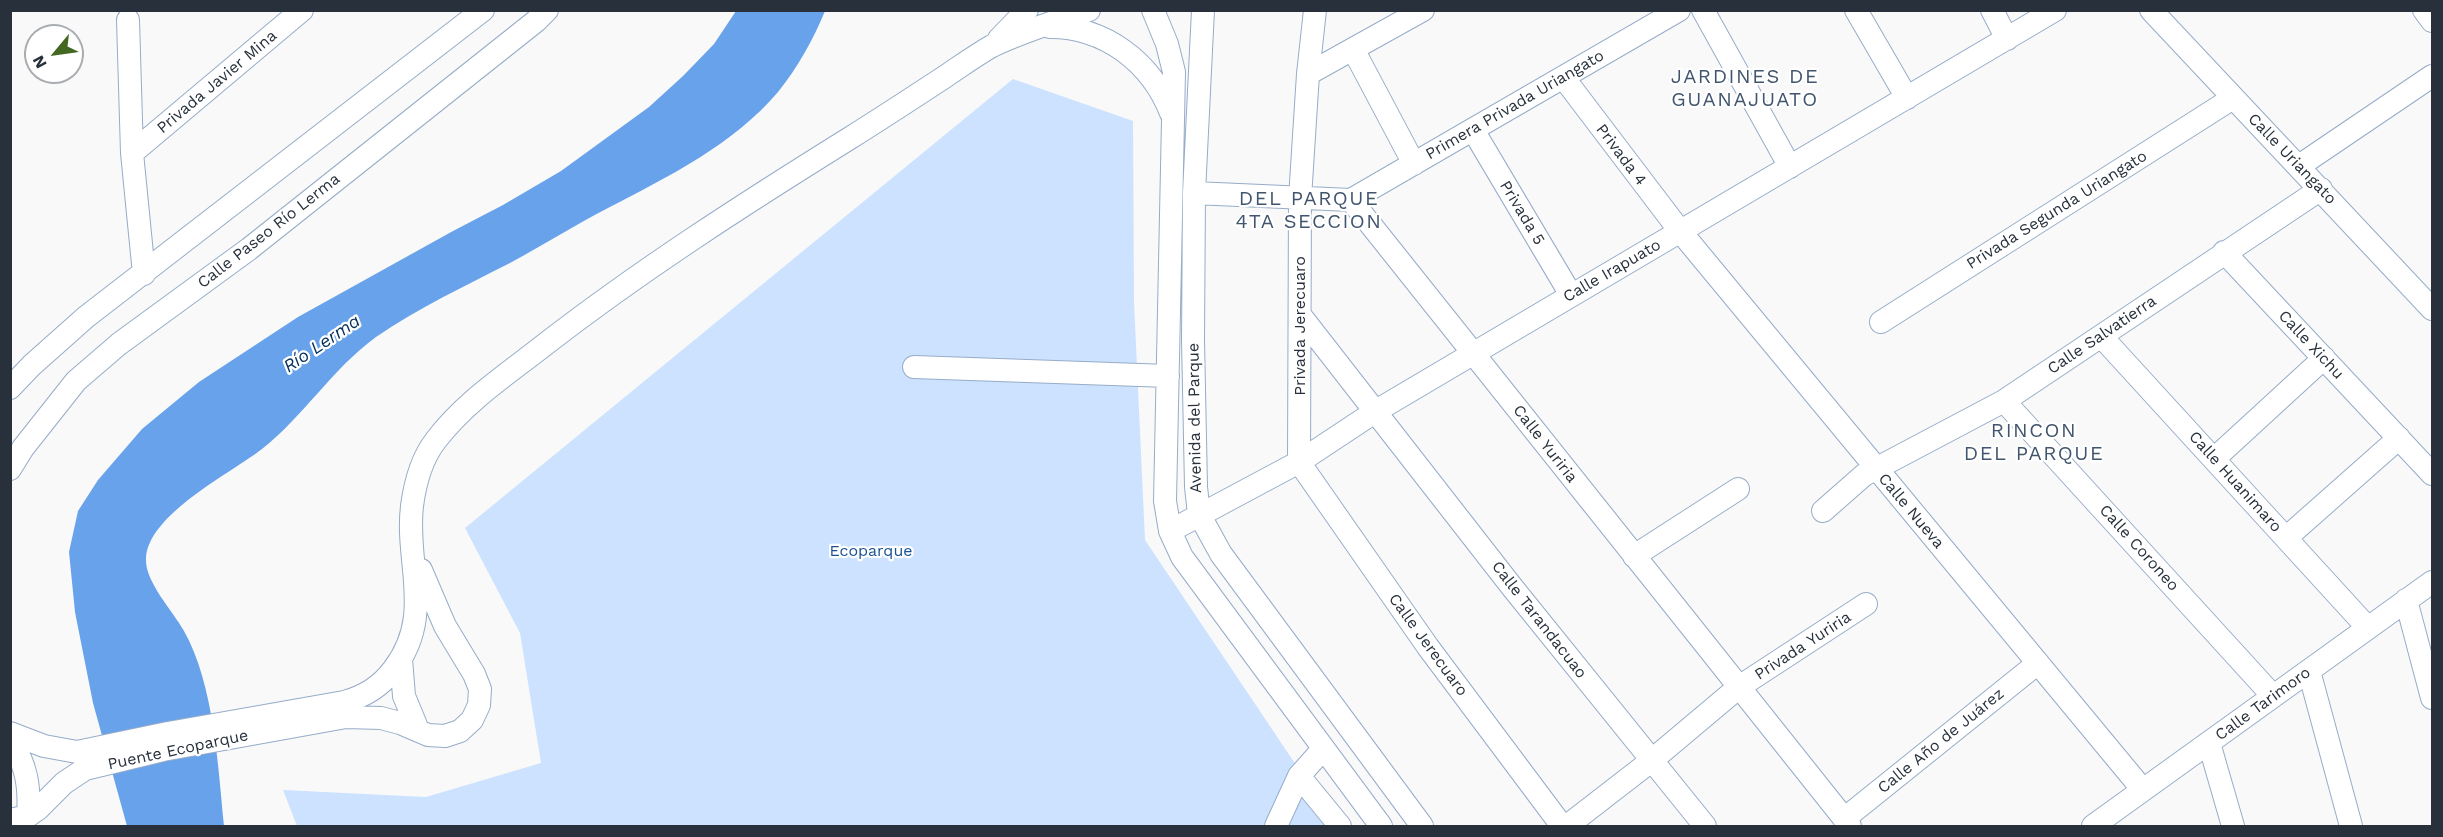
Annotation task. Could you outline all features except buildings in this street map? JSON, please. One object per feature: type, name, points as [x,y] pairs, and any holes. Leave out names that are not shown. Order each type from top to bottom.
[{"type":"street","name":"Privada Javier Mina","points":[[132,153],[302,10]]},
{"type":"street","points":[[10,388],[86,317],[483,10]]},
{"type":"street","points":[[359,708],[401,659],[412,630],[416,594],[412,508],[419,473],[435,441],[456,416],[482,393],[609,295],[660,259],[1033,19],[1089,10]]},
{"type":"street","name":"Avenida del Parque","points":[[1153,10],[1167,44],[1174,72],[1165,501],[1170,531],[1182,557],[1380,826]]},
{"type":"street","name":"Avenida del Parque","points":[[1203,10],[1194,193],[1193,340],[1196,486],[1199,514],[1210,539],[1422,826]]},
{"type":"street","name":"Privada Jerecuaro","points":[[1299,462],[1300,198],[1308,74],[1315,10]]},
{"type":"street","points":[[1308,74],[1353,49],[1396,17],[1423,10]]},
{"type":"street","name":"Primera Privada Uriangato","points":[[1351,200],[1679,10]]},
{"type":"street","points":[[1703,10],[1790,167]]},
{"type":"street","points":[[1856,10],[1907,98]]},
{"type":"street","points":[[1992,10],[2007,39]]},
{"type":"street","name":"Calle Irapuato","points":[[1170,531],[1299,462],[1376,411],[1473,353],[2055,10]]},
{"type":"street","name":"Calle Uriangato","points":[[2151,10],[2433,309]]},
{"type":"street","points":[[2424,10],[2433,21]]},
{"type":"street","name":"Calle Paseo Río Lerma","points":[[10,470],[29,440],[76,381],[119,344],[249,249],[536,14]]},
{"type":"street","points":[[1033,19],[1083,30],[1122,49],[1154,79],[1173,118]]},
{"type":"street","name":"Privada Javier Mina","points":[[129,20],[132,153],[144,274]]},
{"type":"street","points":[[1353,49],[1414,164]]},
{"type":"street","points":[[2299,166],[2433,76]]},
{"type":"street","name":"Privada 4","points":[[1563,77],[1680,231]]},
{"type":"street","name":"Privada Segunda Uriangato","points":[[1881,322],[2233,98]]},
{"type":"street","name":"Privada 5","points":[[1473,130],[1571,296]]},
{"type":"street","name":"Calle Salvatierra","points":[[1822,511],[1849,486],[1876,468],[2004,401],[2321,189]]},
{"type":"street","points":[[1194,193],[1351,200]]},
{"type":"street","name":"Calle Yuriria","points":[[1351,200],[1847,823]]},
{"type":"street","name":"Calle Nueva","points":[[1680,231],[2143,790]]},
{"type":"street","name":"Calle Xichu","points":[[2224,252],[2433,474]]},
{"type":"street","name":"Calle Tarandacuao","points":[[1300,315],[1651,761],[1705,826]]},
{"type":"street","name":"Calle Huanimaro","points":[[2101,336],[2368,628]]},
{"type":"street","points":[[2214,459],[2324,358]]},
{"type":"street","points":[[914,367],[1168,376]]},
{"type":"street","name":"Calle Coroneo","points":[[2004,401],[2273,696]]},
{"type":"street","points":[[2286,538],[2399,438]]},
{"type":"street","name":"Calle Jerecuaro","points":[[1299,462],[1428,647],[1562,826]]},
{"type":"street","points":[[1634,556],[1738,489]]},
{"type":"street","points":[[401,659],[404,696],[418,730],[428,735],[445,736],[460,731],[472,720],[479,705],[480,689],[429,592],[414,548]]},
{"type":"street","name":"Calle Tarimoro","points":[[2106,822],[2143,790],[2433,582]]},
{"type":"street","points":[[2406,600],[2433,698]]},
{"type":"street","name":"Privada Yuriria","points":[[1739,687],[1866,604]]},
{"type":"street","points":[[412,630],[428,624],[445,626]]},
{"type":"street","name":"Calle Año de Juárez","points":[[1847,823],[2038,663]]},
{"type":"street","points":[[2309,670],[2351,826]]},
{"type":"street","points":[[1567,826],[1651,761],[1739,687]]},
{"type":"street","name":"Puente Ecoparque","points":[[10,733],[81,761],[163,750],[346,717],[359,708],[418,730]]},
{"type":"street","points":[[10,741],[22,762],[27,780],[19,818]]},
{"type":"street","points":[[2209,743],[2233,826]]},
{"type":"street","points":[[1276,826],[1299,776],[1323,749]]},
{"type":"street","name":"Puente Ecoparque","points":[[19,818],[38,810],[81,761]]},
{"type":"street","points":[[1299,776],[1340,826]]},
{"type":"green space","name":"Ecoparque","points":[[1013,79],[1133,121],[1134,302],[1145,540],[1337,826],[297,826],[283,790],[426,797],[541,763],[520,633],[465,528]]},
{"type":"water","name":"Río Lerma","points":[[736,11],[825,11],[798,63],[785,83],[761,111],[721,143],[677,171],[425,307],[376,337],[346,363],[277,436],[262,449],[193,496],[160,527],[150,543],[146,559],[147,568],[155,587],[184,631],[202,675],[217,752],[224,826],[127,826],[93,703],[75,612],[69,552],[78,511],[98,480],[142,429],[199,382],[298,317],[561,171],[649,107],[714,44]]},
{"type":"district","name":"JARDINES DE GUANAJUATO","points":[[1745,88]]},
{"type":"district","name":"DEL PARQUE 4TA SECCION","points":[[1309,210]]},
{"type":"district","name":"RINCON DEL PARQUE","points":[[2034,442]]}]
